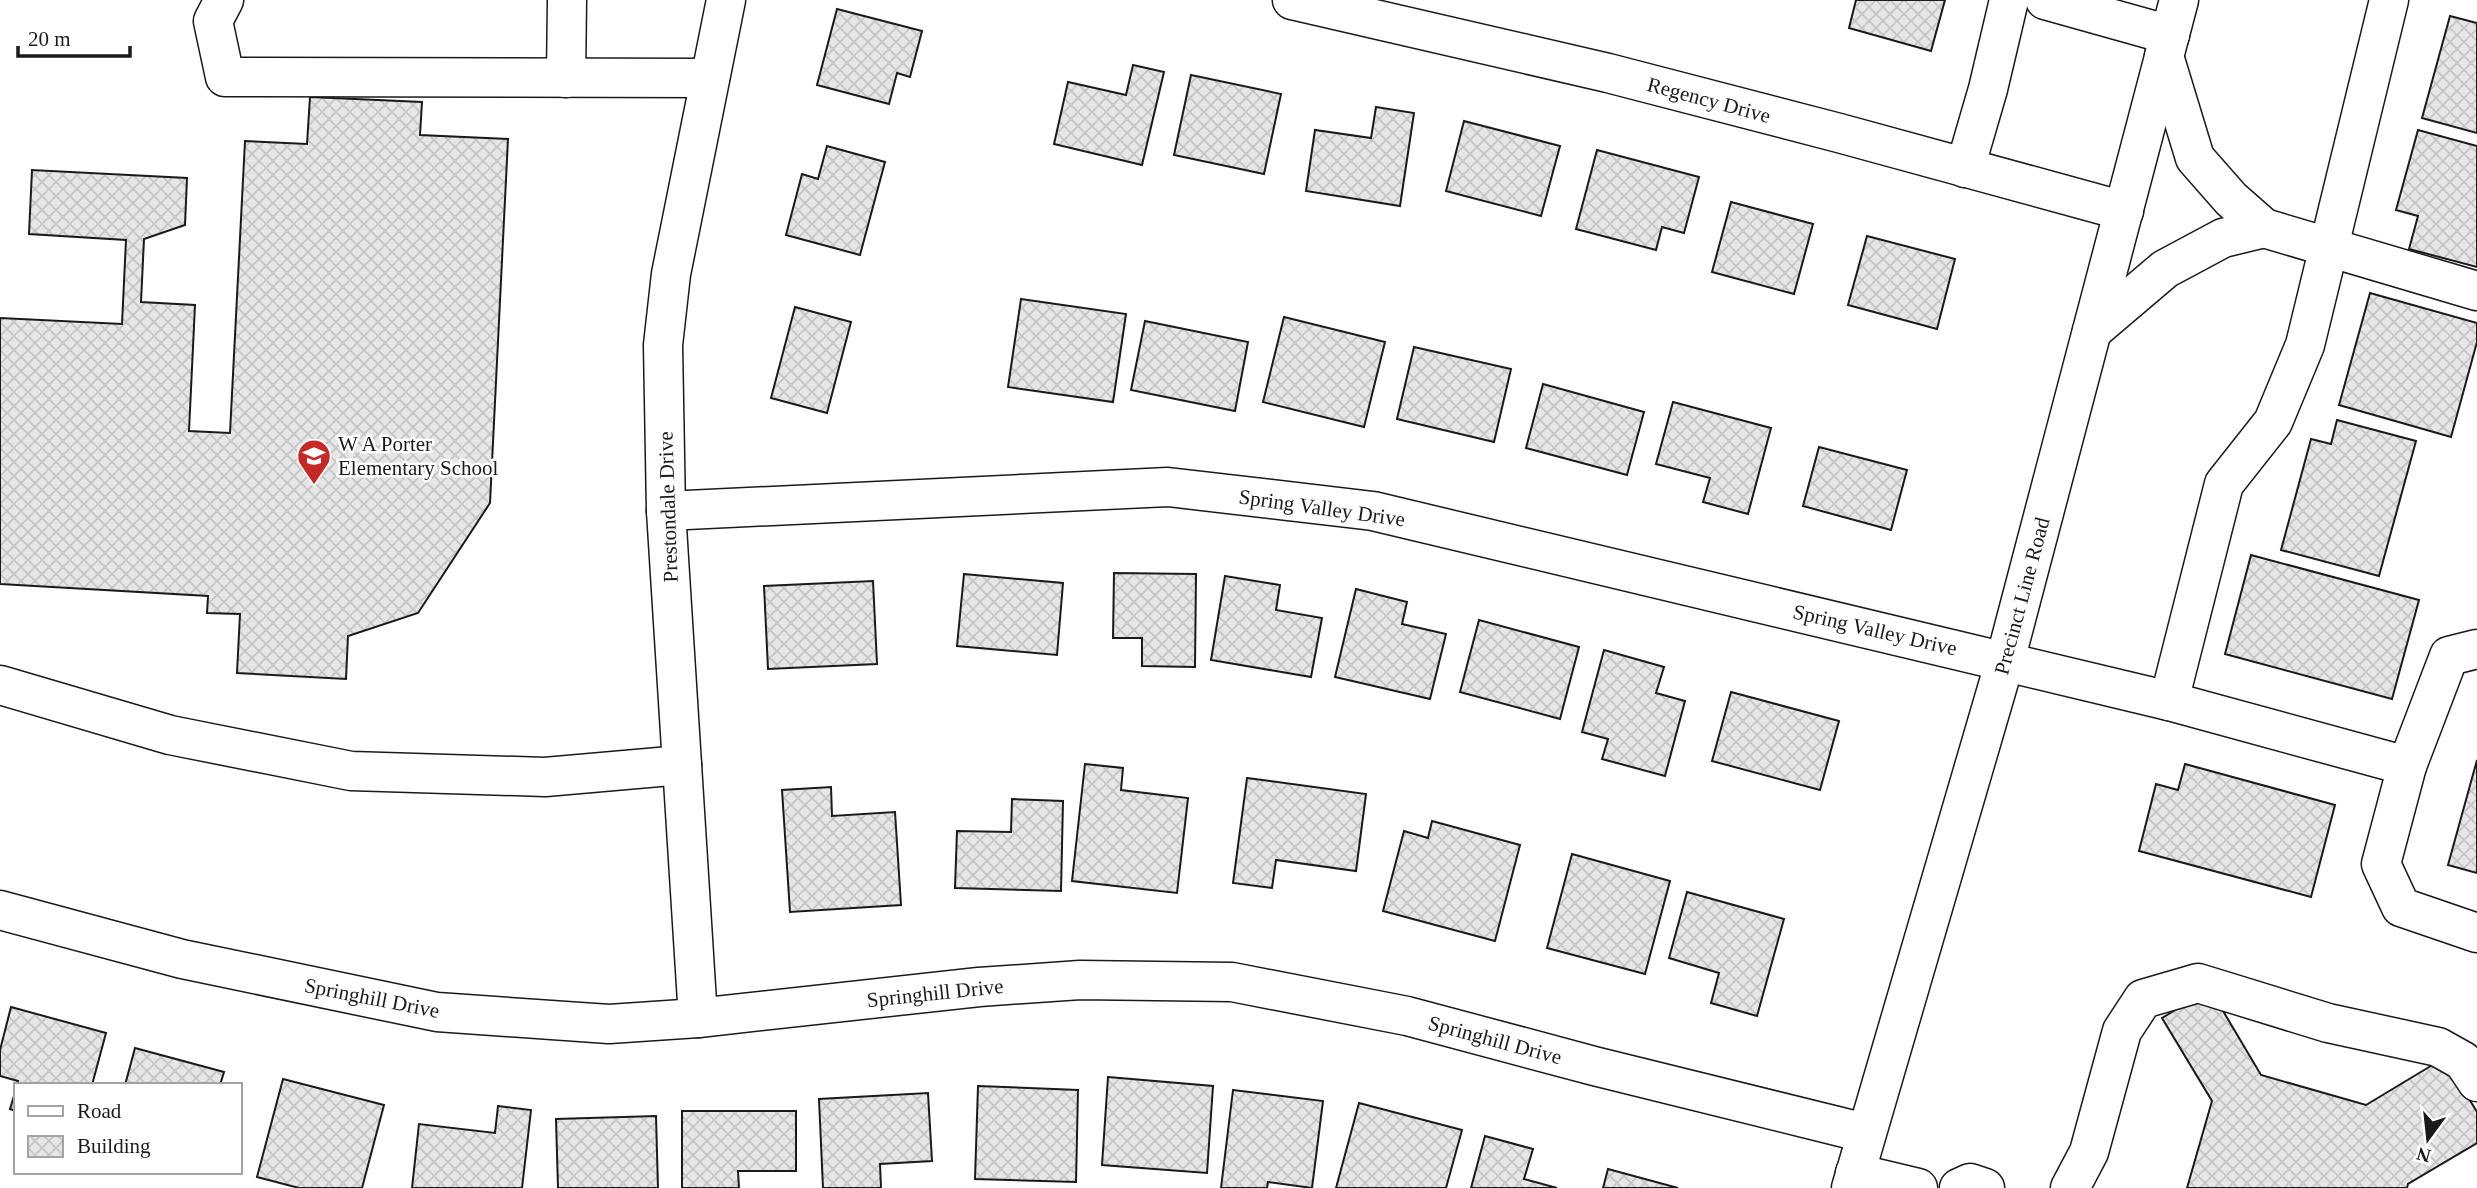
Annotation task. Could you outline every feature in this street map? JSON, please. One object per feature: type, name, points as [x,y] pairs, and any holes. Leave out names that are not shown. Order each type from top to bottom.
[{"type":"street","points":[[224,0],[213,21],[225,77],[710,78]]},
{"type":"street","points":[[566,78],[567,0]]},
{"type":"street","name":"Prestondale Drive","points":[[698,1018],[666,511],[663,345],[671,274],[726,0]]},
{"type":"street","name":"Regency Drive","points":[[1292,0],[1608,73],[2124,212]]},
{"type":"street","points":[[1965,168],[1988,89],[2009,0]]},
{"type":"street","points":[[2045,0],[2171,31],[2195,158],[2231,199],[2264,228],[2477,291]]},
{"type":"street","points":[[2169,701],[2224,484],[2273,422],[2305,345],[2389,0]]},
{"type":"street","name":"Precinct Line Road","points":[[1853,1180],[2005,661],[2171,31]]},
{"type":"street","points":[[2092,331],[2165,269],[2223,238],[2264,228]]},
{"type":"street","name":"Spring Valley Drive","points":[[666,511],[1168,487],[1373,511],[2169,701],[2406,766]]},
{"type":"street","points":[[2477,649],[2449,656],[2406,766],[2381,864],[2401,907],[2477,933]]},
{"type":"street","points":[[0,685],[170,735],[351,771],[545,777],[682,765]]},
{"type":"street","name":"Springhill Drive","points":[[0,910],[183,959],[437,1012],[609,1024],[698,1018],[979,987],[1080,980],[1233,982],[1408,1016],[1865,1133]]},
{"type":"street","points":[[2070,1188],[2089,1152],[2122,1031],[2143,999],[2198,983],[2329,1023],[2438,1047],[2463,1061],[2477,1082]]},
{"type":"street","points":[[1853,1180],[1918,1188]]},
{"type":"street","points":[[1959,1188],[1970,1183],[1985,1188]]},
{"type":"building","points":[[1856,0],[1945,0],[1931,51],[1849,28]]},
{"type":"building","points":[[837,9],[922,31],[910,77],[897,73],[889,104],[817,85]]},
{"type":"building","points":[[2450,16],[2477,23],[2477,133],[2422,118]]},
{"type":"building","points":[[1133,65],[1164,72],[1142,165],[1054,144],[1068,82],[1126,95]]},
{"type":"building","points":[[1191,75],[1281,94],[1264,174],[1174,155]]},
{"type":"building","points":[[310,97],[422,102],[420,135],[508,139],[490,503],[418,613],[348,636],[346,679],[237,673],[240,614],[207,613],[208,596],[0,584],[0,318],[122,324],[126,240],[29,234],[32,170],[187,178],[185,225],[144,239],[141,302],[195,305],[189,431],[230,433],[245,141],[307,144]]},
{"type":"building","points":[[1376,107],[1414,113],[1400,206],[1306,191],[1315,130],[1371,138]]},
{"type":"building","points":[[1464,121],[1560,146],[1541,216],[1446,191]]},
{"type":"building","points":[[2418,130],[2477,146],[2477,267],[2409,249],[2418,216],[2396,210]]},
{"type":"building","points":[[827,146],[885,162],[860,255],[786,235],[802,174],[818,179]]},
{"type":"building","points":[[1597,150],[1699,177],[1684,233],[1662,227],[1656,250],[1576,229]]},
{"type":"building","points":[[1731,202],[1813,224],[1794,294],[1712,272]]},
{"type":"building","points":[[1867,236],[1955,259],[1937,329],[1848,305]]},
{"type":"building","points":[[2370,293],[2477,323],[2477,342],[2451,437],[2339,405]]},
{"type":"building","points":[[1021,299],[1126,314],[1113,402],[1008,387]]},
{"type":"building","points":[[795,307],[851,322],[827,413],[771,398]]},
{"type":"building","points":[[1284,317],[1385,342],[1364,427],[1263,402]]},
{"type":"building","points":[[1145,321],[1248,342],[1235,411],[1131,390]]},
{"type":"building","points":[[1414,347],[1511,369],[1494,442],[1397,419]]},
{"type":"building","points":[[1543,384],[1644,412],[1627,475],[1526,448]]},
{"type":"building","points":[[1673,402],[1771,428],[1748,514],[1703,502],[1710,478],[1656,464]]},
{"type":"building","points":[[2337,420],[2416,441],[2379,576],[2281,550],[2311,439],[2331,444]]},
{"type":"building","points":[[1819,447],[1907,470],[1891,530],[1803,506]]},
{"type":"building","points":[[2251,555],[2419,600],[2392,699],[2225,654]]},
{"type":"building","points":[[1114,573],[1196,574],[1195,667],[1142,666],[1142,638],[1113,638]]},
{"type":"building","points":[[964,574],[1063,583],[1057,655],[957,646]]},
{"type":"building","points":[[1225,576],[1280,585],[1276,610],[1322,618],[1311,677],[1211,660]]},
{"type":"building","points":[[873,581],[877,664],[768,669],[764,586]]},
{"type":"building","points":[[1356,589],[1407,602],[1402,624],[1446,634],[1430,699],[1335,677]]},
{"type":"building","points":[[1479,620],[1579,647],[1560,719],[1460,692]]},
{"type":"building","points":[[1604,650],[1664,667],[1656,693],[1685,701],[1665,776],[1602,759],[1608,739],[1582,732]]},
{"type":"building","points":[[1731,692],[1839,721],[1820,790],[1712,761]]},
{"type":"building","points":[[2477,760],[2477,873],[2448,865]]},
{"type":"building","points":[[1085,764],[1123,768],[1121,790],[1188,798],[1177,893],[1072,881]]},
{"type":"building","points":[[2185,764],[2335,805],[2311,897],[2139,851],[2156,784],[2178,790]]},
{"type":"building","points":[[1247,778],[1366,794],[1356,871],[1276,860],[1272,888],[1233,883]]},
{"type":"building","points":[[831,787],[832,816],[895,812],[901,905],[790,912],[782,790]]},
{"type":"building","points":[[1012,799],[1063,801],[1061,891],[955,888],[957,831],[1011,832]]},
{"type":"building","points":[[1432,821],[1520,845],[1495,941],[1383,911],[1404,831],[1428,838]]},
{"type":"building","points":[[1572,854],[1670,881],[1645,974],[1547,948]]},
{"type":"building","points":[[1687,892],[1784,919],[1757,1016],[1711,1003],[1719,973],[1669,958]]},
{"type":"building","points":[[2210,989],[2261,1075],[2366,1105],[2444,1058],[2477,1112],[2477,1143],[2408,1184],[2407,1188],[2187,1188],[2212,1101],[2162,1018]]},
{"type":"building","points":[[11,1007],[106,1033],[93,1083],[18,1083],[0,1076],[0,1050]]},
{"type":"building","points":[[135,1048],[224,1072],[221,1083],[126,1083]]},
{"type":"building","points":[[1108,1077],[1213,1086],[1207,1173],[1102,1165]]},
{"type":"building","points":[[283,1079],[384,1105],[362,1188],[299,1188],[257,1177]]},
{"type":"building","points":[[978,1086],[1078,1090],[1076,1182],[975,1179]]},
{"type":"building","points":[[1233,1090],[1323,1101],[1312,1188],[1268,1182],[1267,1188],[1221,1188]]},
{"type":"building","points":[[928,1093],[932,1161],[880,1164],[881,1188],[823,1188],[819,1099]]},
{"type":"building","points":[[1359,1103],[1462,1130],[1446,1188],[1336,1188]]},
{"type":"building","points":[[498,1106],[531,1110],[522,1188],[412,1188],[419,1124],[495,1133]]},
{"type":"building","points":[[682,1111],[796,1111],[796,1171],[738,1171],[739,1188],[682,1188]]},
{"type":"building","points":[[656,1116],[658,1188],[558,1188],[556,1119]]},
{"type":"building","points":[[1485,1136],[1533,1149],[1524,1179],[1557,1188],[1471,1188]]},
{"type":"building","points":[[1608,1169],[1678,1188],[1603,1188]]},
{"type":"place","name":"W A Porter Elementary School","points":[[314,486]]}]
